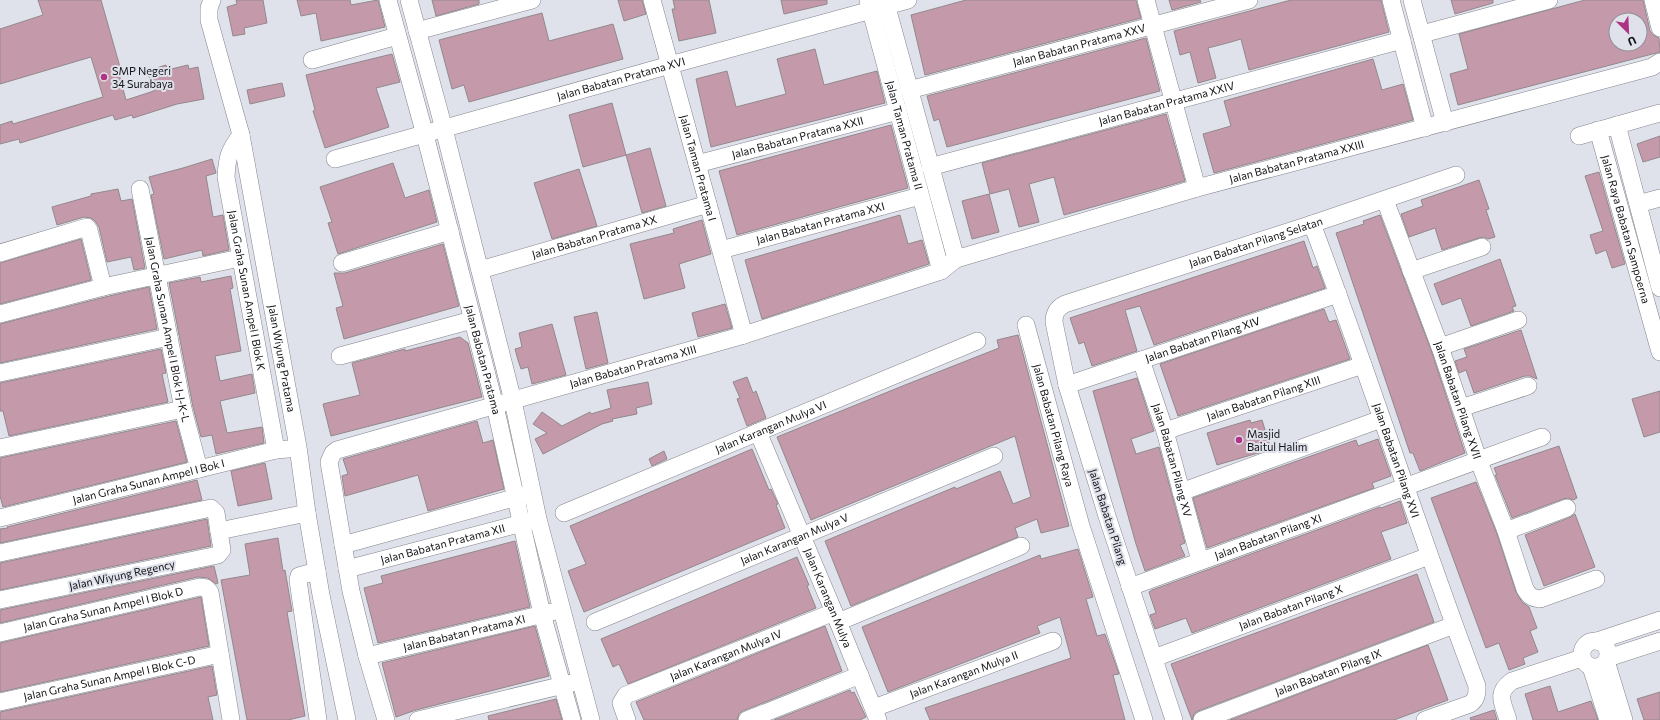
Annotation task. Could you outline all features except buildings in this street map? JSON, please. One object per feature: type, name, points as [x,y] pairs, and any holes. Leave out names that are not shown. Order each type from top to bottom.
[{"type":"street","name":"Jalan Wiyung Pratama","points":[[212,0],[209,8],[209,20],[241,135],[298,447],[317,571],[347,720]]},
{"type":"street","name":"Jalan Babatan Pratama","points":[[388,0],[425,135],[495,406],[524,495],[530,521],[542,614],[572,720]]},
{"type":"street","name":"Jalan Babatan Pratama","points":[[409,0],[444,129],[513,401],[524,495]]},
{"type":"street","points":[[417,31],[532,0]]},
{"type":"street","name":"Jalan Taman Pratama I","points":[[652,0],[744,336]]},
{"type":"street","name":"Jalan Babatan Pratama XVI","points":[[335,159],[425,135],[877,4],[908,0]]},
{"type":"street","points":[[1146,0],[1197,188]]},
{"type":"street","name":"Jalan Babatan Pratama XXV","points":[[909,90],[1249,0]]},
{"type":"street","points":[[1391,0],[1425,128]]},
{"type":"street","points":[[1412,0],[1445,123]]},
{"type":"street","points":[[1422,34],[1549,0]]},
{"type":"street","points":[[1653,0],[1660,28]]},
{"type":"street","name":"Jalan Taman Pratama II","points":[[877,4],[909,90],[956,259]]},
{"type":"street","name":"Jalan Taman Pratama II","points":[[877,4],[898,111],[940,271]]},
{"type":"street","points":[[312,60],[397,36]]},
{"type":"street","name":"Jalan Babatan Pratama XXIV","points":[[930,167],[1402,40]]},
{"type":"street","name":"Jalan Babatan Pratama XXIII","points":[[940,271],[956,259],[1197,188],[1652,67],[1659,63]]},
{"type":"street","name":"Jalan Babatan Pratama XXII","points":[[697,164],[898,111]]},
{"type":"street","points":[[1579,136],[1660,113]]},
{"type":"street","name":"Jalan Raya Babatan Sampoerna","points":[[1616,125],[1658,271],[1660,288]]},
{"type":"street","name":"Jalan Raya Babatan Sampoerna","points":[[1598,130],[1660,352]]},
{"type":"street","name":"Jalan Graha Sunan Ampel I Blok K","points":[[241,135],[232,147],[228,156],[226,177],[276,450]]},
{"type":"street","name":"Jalan Babatan Pilang Selatan","points":[[1056,311],[1065,304],[1385,200],[1456,174]]},
{"type":"street","name":"Jalan Graha Sunan Ampel I Blok I-J-K-L","points":[[140,189],[184,409],[199,469]]},
{"type":"street","name":"Jalan Babatan Pratama XXI","points":[[721,250],[920,196]]},
{"type":"street","points":[[1638,204],[1660,198]]},
{"type":"street","name":"Jalan Babatan Pilang XVII","points":[[1385,200],[1440,347],[1478,459],[1506,531],[1525,589],[1529,596],[1533,598],[1544,598],[1596,579]]},
{"type":"street","name":"Jalan Babatan Pratama XX","points":[[480,270],[708,204]]},
{"type":"street","name":"Jalan Babatan Pilang XVI","points":[[1312,224],[1338,294],[1429,556],[1477,686],[1476,697],[1470,704],[1425,720]]},
{"type":"street","points":[[0,253],[88,227],[90,230],[103,287]]},
{"type":"street","points":[[342,263],[450,231]]},
{"type":"street","points":[[1411,271],[1482,247]]},
{"type":"street","points":[[0,314],[103,287],[240,258]]},
{"type":"street","name":"Jalan Babatan Pratama XIII","points":[[343,545],[329,462],[333,453],[343,447],[744,336],[940,271]]},
{"type":"street","name":"Jalan Babatan Pilang XIV","points":[[1067,385],[1338,294]]},
{"type":"street","name":"Jalan Babatan Pilang","points":[[1056,311],[1054,322],[1093,521],[1130,587],[1174,720]]},
{"type":"street","points":[[340,356],[472,320]]},
{"type":"street","points":[[1440,347],[1518,320]]},
{"type":"street","name":"Jalan Babatan Pilang Raya","points":[[1026,325],[1093,521],[1144,720]]},
{"type":"street","points":[[0,374],[169,337]]},
{"type":"street","name":"Jalan Karangan Mulya VI","points":[[564,513],[977,341]]},
{"type":"street","name":"Jalan Babatan Pilang XV","points":[[1141,360],[1165,431],[1200,561]]},
{"type":"street","name":"Jalan Babatan Pilang XIII","points":[[1165,431],[1363,365]]},
{"type":"street","points":[[1461,408],[1528,386]]},
{"type":"street","points":[[0,448],[184,409]]},
{"type":"street","points":[[1181,492],[1381,419]]},
{"type":"street","name":"Jalan Karangan Mulya","points":[[758,432],[803,536],[876,714]]},
{"type":"street","name":"Jalan Babatan Pilang XI","points":[[1130,587],[1478,459],[1542,437]]},
{"type":"street","name":"Jalan Graha Sunan Ampel I Bok I","points":[[0,518],[276,450],[298,447]]},
{"type":"street","name":"Jalan Karangan Mulya V","points":[[596,622],[994,456]]},
{"type":"street","points":[[386,720],[367,656],[343,545],[524,495]]},
{"type":"street","name":"Jalan Wiyung Regency","points":[[0,553],[211,508],[216,513],[222,550],[218,555],[0,600]]},
{"type":"street","points":[[1506,531],[1567,508]]},
{"type":"street","points":[[220,531],[307,513]]},
{"type":"street","name":"Jalan Babatan Pratama","points":[[530,521],[562,610],[591,720]]},
{"type":"street","name":"Jalan Babatan Pratama XII","points":[[347,569],[530,521]]},
{"type":"street","name":"Jalan Karangan Mulya IV","points":[[627,720],[621,703],[624,697],[630,694],[1021,546]]},
{"type":"street","name":"Jalan Babatan Pilang X","points":[[1154,658],[1429,556]]},
{"type":"street","points":[[317,571],[301,575],[298,580],[318,720]]},
{"type":"street","name":"Jalan Graha Sunan Ampel I Blok D","points":[[0,633],[200,587],[206,588],[210,592],[220,654]]},
{"type":"street","name":"Jalan Babatan Pratama XI","points":[[367,656],[562,610]]},
{"type":"street","points":[[1624,720],[1597,661],[1583,649],[1585,645],[1593,641],[1660,620]]},
{"type":"street","name":"Jalan Babatan Pilang IX","points":[[1202,720],[1454,625]]},
{"type":"street","name":"Jalan Karangan Mulya II","points":[[876,714],[1053,640]]},
{"type":"street","points":[[1508,720],[1501,692],[1512,680],[1597,661],[1660,641]]},
{"type":"street","points":[[220,654],[231,720]]},
{"type":"street","name":"Jalan Graha Sunan Ampel I Blok C-D","points":[[0,702],[220,654]]},
{"type":"street","points":[[1597,661],[1608,720]]},
{"type":"street","points":[[747,720],[860,675]]},
{"type":"street","points":[[418,720],[581,682]]},
{"type":"place","name":"SMP Negeri 34 Surabaya","points":[[104,77]]},
{"type":"place","name":"Masjid Baitul Halim","points":[[1239,440]]}]
